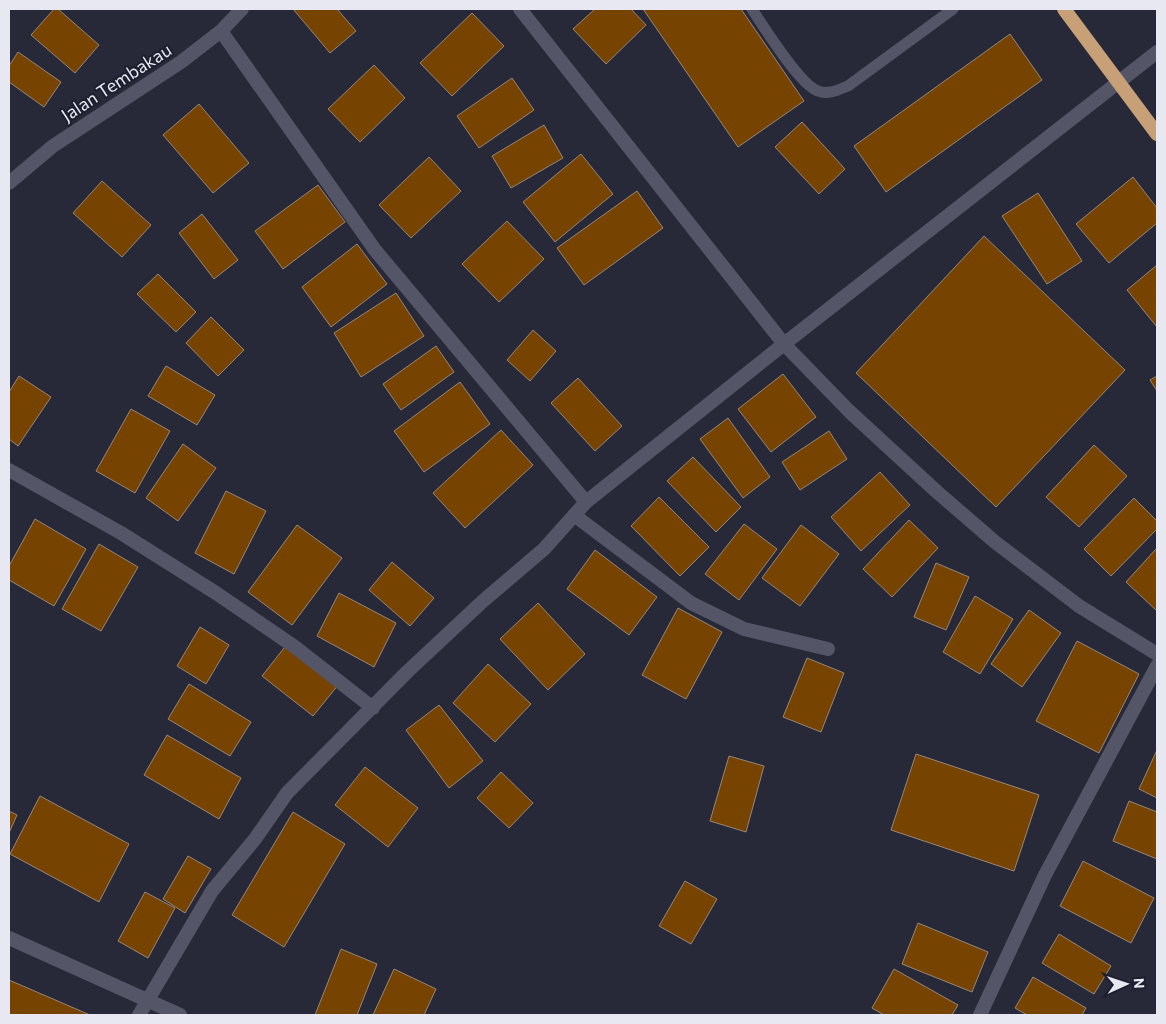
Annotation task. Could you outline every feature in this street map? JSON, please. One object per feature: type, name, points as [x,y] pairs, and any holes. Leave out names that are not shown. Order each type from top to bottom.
[{"type":"highway","points":[[1064,9],[1157,134]]},
{"type":"street","name":"Jalan Tembakau","points":[[9,183],[53,146],[181,62],[221,31],[242,9]]},
{"type":"street","points":[[520,9],[784,344],[849,411],[996,542],[1079,606],[1157,654]]},
{"type":"street","points":[[221,31],[375,250],[586,502]]},
{"type":"street","points":[[139,1015],[212,891],[255,839],[288,793],[407,672],[476,607],[544,549],[586,502],[784,344],[1157,52]]},
{"type":"street","points":[[9,470],[122,533],[216,594],[295,646],[373,708]]},
{"type":"street","points":[[574,515],[691,603],[744,629],[828,649]]},
{"type":"street","points":[[980,1015],[1045,875],[1157,666]]},
{"type":"street","points":[[9,938],[180,1015]]},
{"type":"lane","points":[[752,9],[798,75],[817,90],[832,92],[848,86],[953,9]]},
{"type":"building","points":[[54,9],[58,9],[99,45],[75,73],[31,35]]},
{"type":"building","points":[[293,9],[337,9],[356,31],[330,53]]},
{"type":"building","points":[[595,9],[631,9],[646,25],[606,64],[573,29]]},
{"type":"building","points":[[643,9],[741,9],[804,101],[738,147]]},
{"type":"building","points":[[472,13],[504,46],[452,96],[420,63]]},
{"type":"building","points":[[1010,34],[1042,80],[886,192],[854,146]]},
{"type":"building","points":[[18,52],[61,82],[44,107],[9,82],[9,66]]},
{"type":"building","points":[[374,65],[405,98],[360,142],[328,109]]},
{"type":"building","points":[[512,78],[534,110],[479,148],[457,116]]},
{"type":"building","points":[[199,104],[249,163],[213,193],[163,135]]},
{"type":"building","points":[[802,122],[845,169],[819,194],[775,147]]},
{"type":"building","points":[[544,125],[563,158],[511,188],[492,156]]},
{"type":"building","points":[[581,154],[613,194],[555,242],[523,202]]},
{"type":"building","points":[[429,157],[461,191],[411,238],[379,205]]},
{"type":"building","points":[[1133,177],[1157,208],[1157,223],[1109,263],[1076,224]]},
{"type":"building","points":[[102,181],[151,225],[122,257],[73,213]]},
{"type":"building","points":[[318,185],[345,222],[283,269],[255,231]]},
{"type":"building","points":[[637,191],[663,228],[584,285],[557,248]]},
{"type":"building","points":[[1038,193],[1082,261],[1047,284],[1002,216]]},
{"type":"building","points":[[202,214],[238,260],[214,279],[179,233]]},
{"type":"building","points":[[507,221],[544,259],[499,302],[462,264]]},
{"type":"building","points":[[984,236],[1125,370],[996,507],[856,373]]},
{"type":"building","points":[[357,244],[387,284],[331,327],[302,287]]},
{"type":"building","points":[[1157,265],[1157,327],[1127,290]]},
{"type":"building","points":[[158,274],[196,312],[176,332],[137,294]]},
{"type":"building","points":[[396,293],[424,336],[361,377],[334,333]]},
{"type":"building","points":[[211,317],[244,350],[218,376],[186,343]]},
{"type":"building","points":[[533,330],[556,351],[530,381],[507,360]]},
{"type":"building","points":[[436,346],[454,372],[401,410],[383,384]]},
{"type":"building","points":[[166,366],[215,395],[197,425],[148,396]]},
{"type":"building","points":[[783,374],[816,417],[771,452],[738,409]]},
{"type":"building","points":[[19,376],[51,397],[18,446],[9,439],[9,392]]},
{"type":"building","points":[[1157,376],[1157,391],[1150,380]]},
{"type":"building","points":[[578,378],[622,426],[595,451],[551,403]]},
{"type":"building","points":[[460,382],[490,424],[424,472],[394,431]]},
{"type":"building","points":[[131,409],[170,431],[135,493],[96,471]]},
{"type":"building","points":[[728,418],[770,477],[743,498],[700,439]]},
{"type":"building","points":[[501,430],[533,465],[465,528],[433,493]]},
{"type":"building","points":[[829,431],[847,459],[800,490],[782,462]]},
{"type":"building","points":[[183,444],[216,468],[178,521],[146,498]]},
{"type":"building","points":[[1094,445],[1127,476],[1079,527],[1046,497]]},
{"type":"building","points":[[693,457],[741,507],[716,532],[667,481]]},
{"type":"building","points":[[880,472],[910,505],[861,551],[831,517]]},
{"type":"building","points":[[226,491],[266,511],[234,574],[195,553]]},
{"type":"building","points":[[659,497],[709,547],[680,576],[631,526]]},
{"type":"building","points":[[1134,498],[1157,521],[1157,529],[1111,576],[1084,549]]},
{"type":"building","points":[[35,519],[86,549],[54,606],[9,580],[9,566]]},
{"type":"building","points":[[909,520],[938,548],[892,597],[863,569]]},
{"type":"building","points":[[744,524],[777,549],[739,600],[705,574]]},
{"type":"building","points":[[297,525],[342,558],[292,625],[248,592]]},
{"type":"building","points":[[801,525],[839,554],[800,606],[762,578]]},
{"type":"building","points":[[99,544],[138,567],[101,631],[62,609]]},
{"type":"building","points":[[595,550],[657,597],[629,635],[567,589]]},
{"type":"building","points":[[1157,550],[1157,611],[1126,582]]},
{"type":"building","points":[[392,562],[434,598],[410,626],[369,590]]},
{"type":"building","points":[[936,563],[969,577],[946,630],[914,617]]},
{"type":"building","points":[[339,593],[396,623],[374,667],[317,636]]},
{"type":"building","points":[[975,596],[1013,619],[980,674],[943,652]]},
{"type":"building","points":[[538,603],[585,654],[548,690],[500,639]]},
{"type":"building","points":[[678,608],[722,632],[686,699],[642,675]]},
{"type":"building","points":[[1029,610],[1061,633],[1022,687],[991,664]]},
{"type":"building","points":[[200,627],[229,645],[206,684],[177,666]]},
{"type":"building","points":[[1077,641],[1139,674],[1099,753],[1036,721]]},
{"type":"building","points":[[288,643],[339,684],[313,716],[262,676]]},
{"type":"building","points":[[807,658],[844,673],[821,732],[783,717]]},
{"type":"building","points":[[488,664],[531,704],[495,742],[453,703]]},
{"type":"building","points":[[189,684],[251,722],[230,756],[168,719]]},
{"type":"building","points":[[439,705],[483,761],[449,788],[406,730]]},
{"type":"building","points":[[167,735],[241,778],[219,819],[144,775]]},
{"type":"building","points":[[1157,750],[1157,798],[1139,789]]},
{"type":"building","points":[[916,754],[1039,795],[1014,871],[891,830]]},
{"type":"building","points":[[729,756],[764,766],[746,832],[710,821]]},
{"type":"building","points":[[365,767],[418,808],[388,847],[335,805]]},
{"type":"building","points":[[501,772],[533,803],[509,828],[477,798]]},
{"type":"building","points":[[40,796],[129,844],[99,902],[10,854]]},
{"type":"building","points":[[1129,801],[1157,812],[1157,859],[1113,841]]},
{"type":"building","points":[[9,811],[17,815],[9,833]]},
{"type":"building","points":[[293,812],[345,844],[284,947],[232,915]]},
{"type":"building","points":[[188,856],[211,869],[185,913],[163,899]]},
{"type":"building","points":[[1083,861],[1154,898],[1131,943],[1060,906]]},
{"type":"building","points":[[685,881],[717,899],[691,944],[659,926]]},
{"type":"building","points":[[145,892],[175,908],[148,958],[118,941]]},
{"type":"building","points":[[918,923],[988,952],[972,992],[902,964]]},
{"type":"building","points":[[1059,934],[1111,966],[1094,994],[1042,963]]},
{"type":"building","points":[[341,949],[377,964],[357,1015],[315,1015]]},
{"type":"building","points":[[394,969],[436,989],[424,1015],[373,1015]]},
{"type":"building","points":[[894,969],[958,1005],[952,1015],[884,1015],[872,1008]]},
{"type":"building","points":[[1033,977],[1086,1008],[1082,1015],[1027,1015],[1015,1008]]},
{"type":"building","points":[[9,980],[90,1015],[9,1015]]}]
